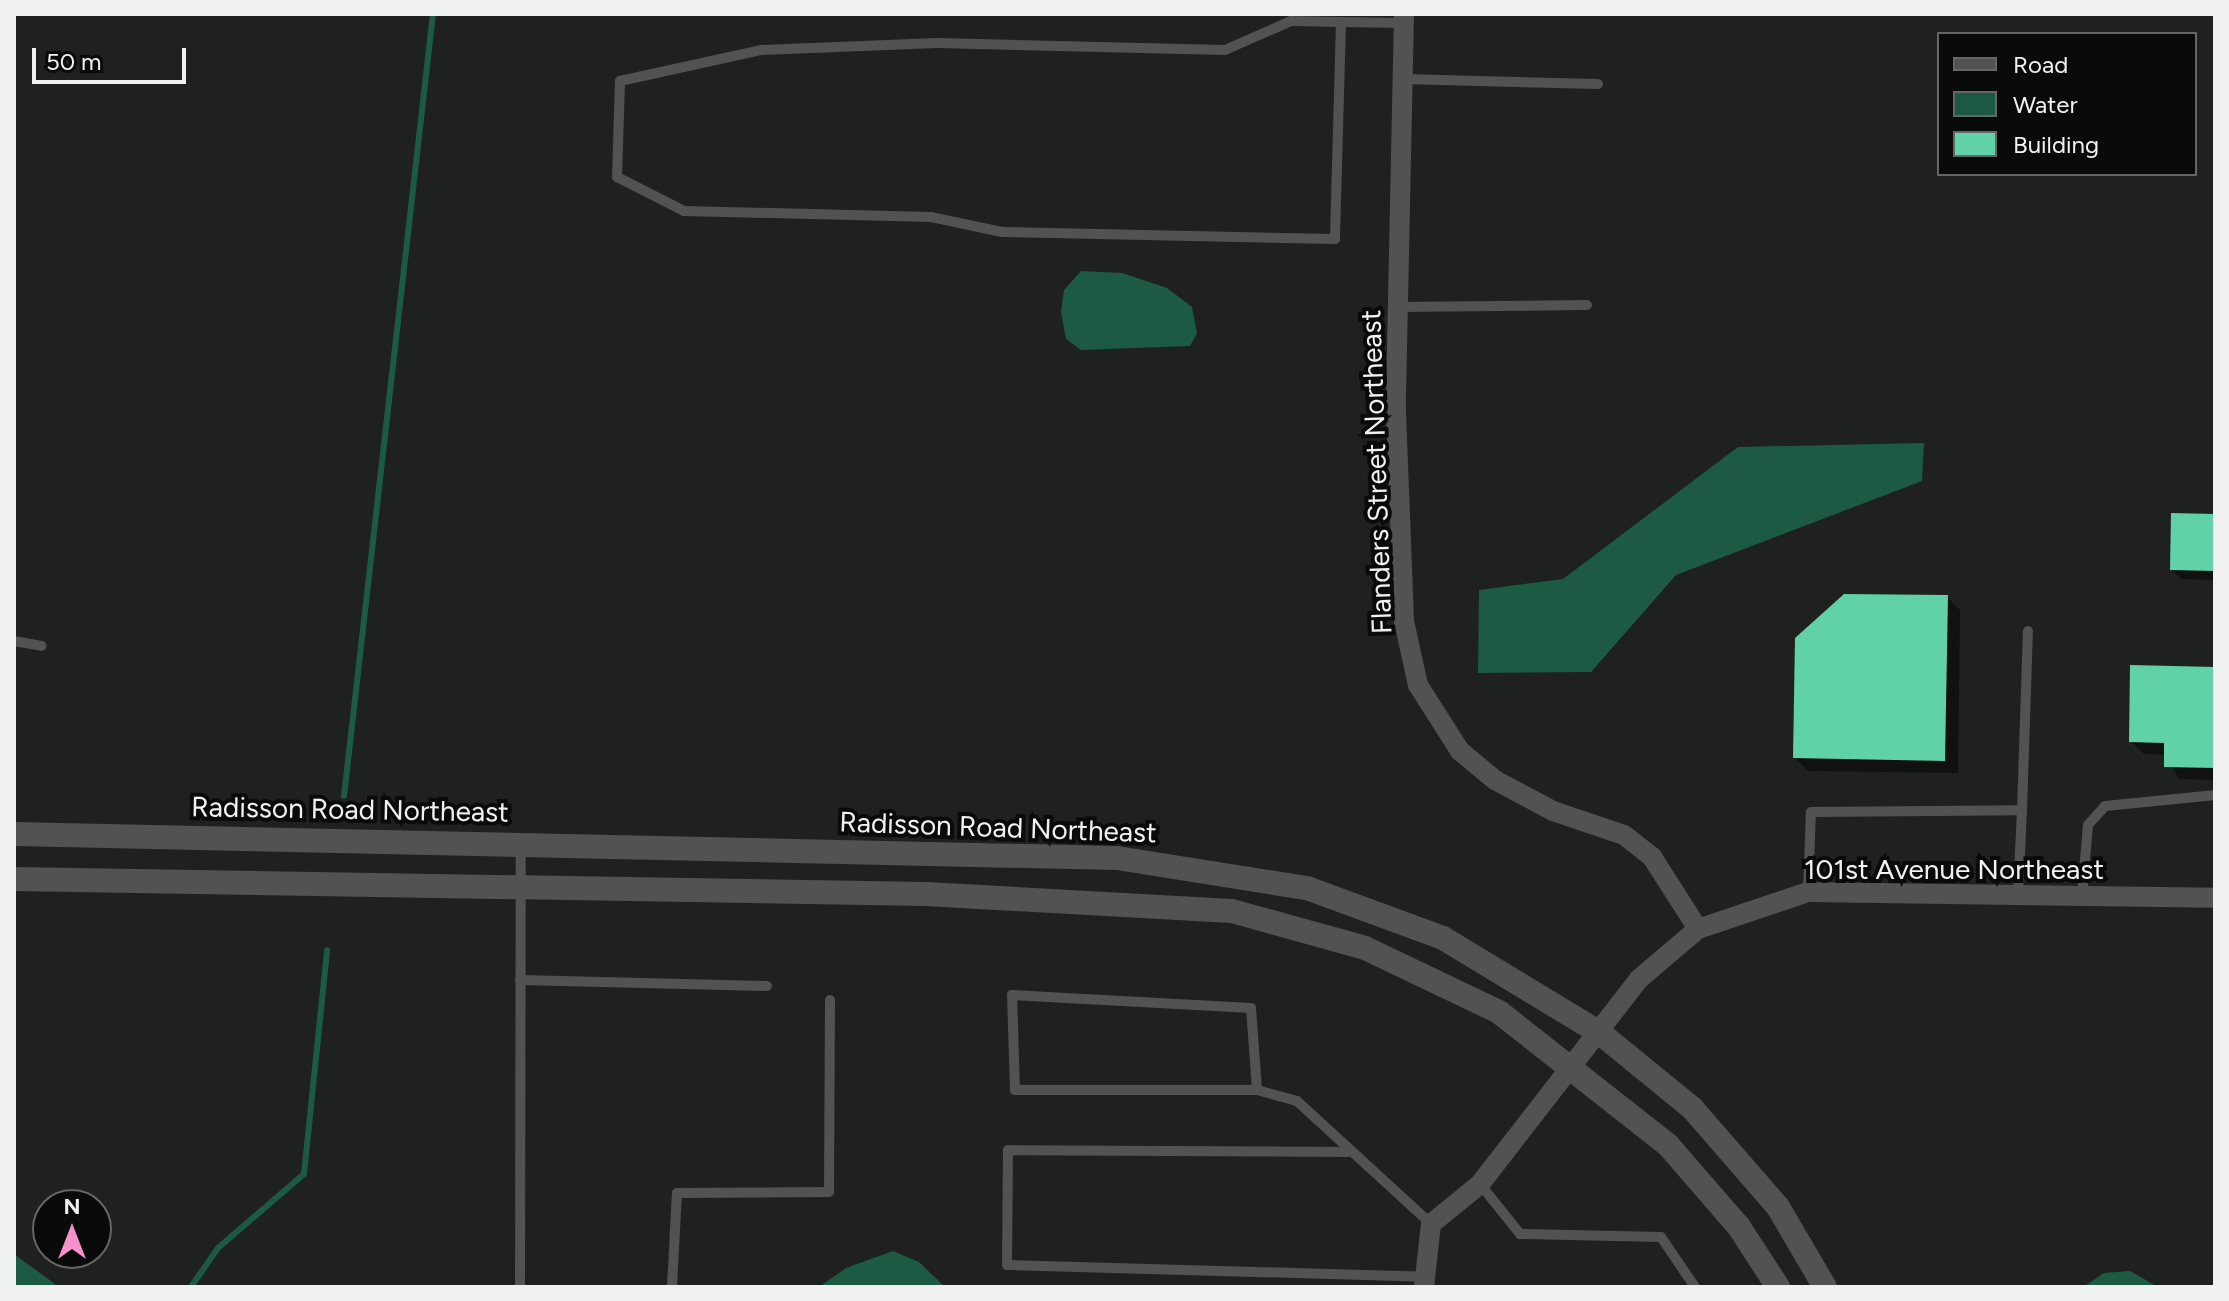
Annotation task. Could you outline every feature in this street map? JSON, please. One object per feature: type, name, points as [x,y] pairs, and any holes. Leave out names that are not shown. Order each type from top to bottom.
[{"type":"main road","name":"Radisson Road Northeast","points":[[14,834],[1117,858],[1200,866],[1307,888],[1443,938],[1596,1030],[1692,1108],[1778,1207],[1825,1287]]},
{"type":"main road","points":[[14,879],[1049,898],[1232,911],[1365,948],[1434,977],[1573,1063],[1668,1145],[1739,1227],[1778,1287]]},
{"type":"street","name":"Flanders Street Northeast","points":[[1404,18],[1398,307],[1404,621],[1418,685],[1460,751],[1495,780],[1553,811],[1624,835],[1652,857],[1698,929]]},
{"type":"street","name":"101st Avenue Northeast","points":[[1431,1224],[1480,1184],[1596,1030],[1639,979],[1698,929],[1808,892],[2215,898]]},
{"type":"street","points":[[1424,1282],[1431,1224]]},
{"type":"lane","points":[[1341,22],[1335,239],[1002,232],[931,217],[684,211],[617,177],[620,81],[761,50],[937,43],[1225,50],[1291,21],[1404,18]]},
{"type":"lane","points":[[1404,79],[1598,84]]},
{"type":"lane","points":[[1398,307],[1587,305]]},
{"type":"lane","points":[[2018,895],[2028,631]]},
{"type":"lane","points":[[14,641],[42,646]]},
{"type":"lane","points":[[2082,896],[2088,825],[2105,806],[2215,795]]},
{"type":"lane","points":[[1808,892],[1811,812],[2022,810]]},
{"type":"lane","points":[[520,1287],[521,843]]},
{"type":"lane","points":[[520,980],[767,986]]},
{"type":"lane","points":[[1257,1090],[1251,1008],[1012,995],[1015,1090],[1257,1090],[1297,1101],[1348,1152],[1431,1224]]},
{"type":"lane","points":[[672,1287],[677,1193],[829,1192],[830,1000]]},
{"type":"lane","points":[[1348,1152],[1008,1150],[1007,1265],[1424,1282]]},
{"type":"lane","points":[[1480,1184],[1520,1234],[1661,1237],[1695,1287]]},
{"type":"water","points":[[1081,271],[1122,273],[1167,288],[1192,307],[1197,333],[1190,346],[1081,350],[1066,339],[1061,312],[1064,290]]},
{"type":"water","points":[[1924,443],[1922,481],[1676,575],[1591,672],[1478,673],[1479,590],[1563,579],[1738,447]]},
{"type":"water","points":[[893,1251],[919,1262],[945,1287],[819,1287],[846,1268]]},
{"type":"water","points":[[14,1254],[55,1284],[54,1287],[14,1287]]},
{"type":"water","points":[[2130,1271],[2158,1287],[2083,1287],[2104,1273]]},
{"type":"building","points":[[2171,513],[2215,514],[2215,571],[2170,570]]},
{"type":"building","points":[[1844,594],[1948,595],[1945,761],[1793,758],[1795,638]]},
{"type":"building","points":[[2130,665],[2215,667],[2215,768],[2164,767],[2164,743],[2129,742]]},
{"type":"waterway","points":[[344,796],[433,14]]},
{"type":"waterway","points":[[191,1287],[218,1248],[304,1174],[327,950]]}]
